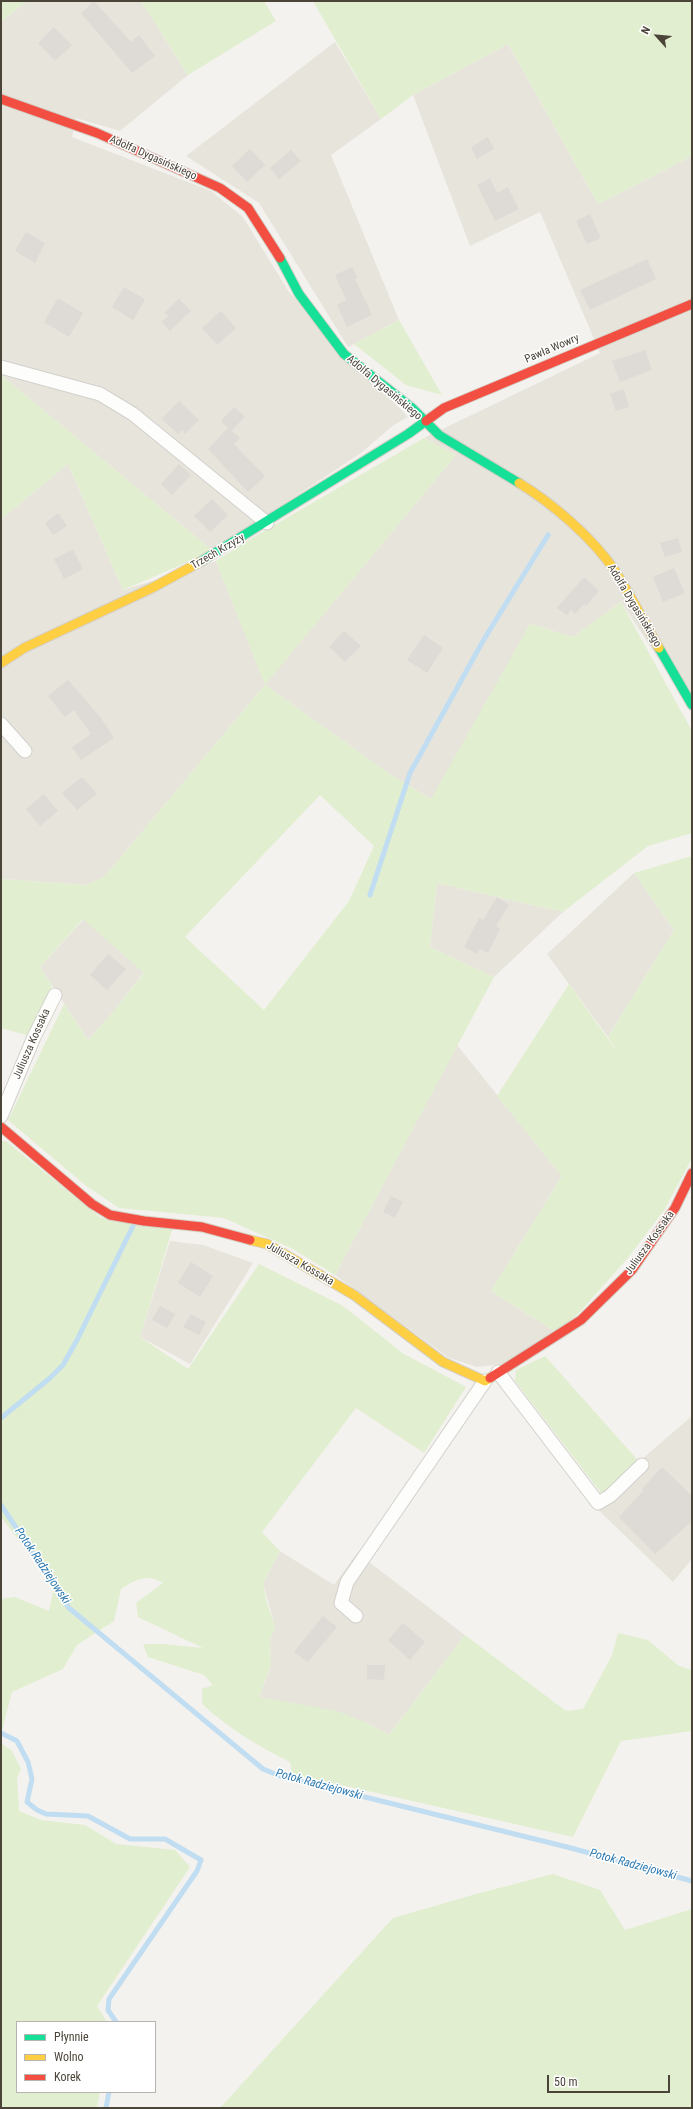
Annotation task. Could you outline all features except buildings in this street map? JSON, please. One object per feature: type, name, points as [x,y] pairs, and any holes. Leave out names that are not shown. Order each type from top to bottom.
[{"type":"street","name":"Adolfa Dygasińskiego","points":[[1,99],[105,137],[220,188],[248,208],[271,242],[298,294],[344,354],[412,408],[439,435],[534,492],[578,528],[614,570],[692,705]]},
{"type":"street","name":"Pawła Wowry","points":[[425,422],[444,408],[692,304]]},
{"type":"street","points":[[1,367],[100,394],[133,414],[267,523]]},
{"type":"street","name":"Trzech Krzyży","points":[[1,663],[24,648],[180,574],[267,523],[425,422]]},
{"type":"street","points":[[1,724],[25,751]]},
{"type":"street","name":"Juliusza Kossaka","points":[[1,1116],[34,1037],[55,994]]},
{"type":"street","name":"Juliusza Kossaka","points":[[1,1127],[92,1204],[110,1215],[144,1221],[202,1226],[267,1244],[354,1295],[443,1362],[485,1381]]},
{"type":"street","name":"Juliusza Kossaka","points":[[356,1616],[341,1603],[347,1582],[485,1381],[581,1320],[632,1270],[675,1208],[692,1173]]},
{"type":"street","points":[[498,1372],[598,1503],[610,1496],[642,1465]]},
{"type":"shaded area","points":[[27,1],[141,1],[188,75],[120,131],[76,118],[72,137],[211,191],[243,217],[289,292],[408,417],[395,424],[361,453],[213,551],[1,375],[1,22]]},
{"type":"shaded area","points":[[335,42],[381,119],[331,155],[399,320],[348,347],[259,203],[186,156]]},
{"type":"shaded area","points":[[508,44],[598,204],[692,156],[692,710],[621,602],[573,637],[530,624],[434,801],[391,775],[265,685],[104,877],[87,885],[1,879],[1,519],[68,464],[123,590],[216,561],[265,684],[456,455],[424,438],[600,353],[540,212],[470,246],[413,95]]},
{"type":"shaded area","points":[[634,873],[674,930],[608,1037],[547,954]]},
{"type":"shaded area","points":[[437,883],[563,912],[494,977],[430,947]]},
{"type":"shaded area","points":[[84,919],[144,972],[113,1012],[88,1040],[40,967]]},
{"type":"shaded area","points":[[457,1045],[562,1176],[491,1291],[556,1332],[503,1364],[477,1367],[449,1358],[335,1275]]},
{"type":"shaded area","points":[[170,1241],[203,1245],[253,1263],[190,1364],[140,1337]]},
{"type":"shaded area","points":[[692,1416],[692,1559],[673,1582],[591,1503]]},
{"type":"shaded area","points":[[280,1551],[334,1585],[357,1553],[465,1635],[389,1735],[367,1723],[259,1697],[271,1666],[270,1640],[275,1627],[263,1583]]},
{"type":"green space","points":[[1,1],[27,1],[1,22]]},
{"type":"green space","points":[[141,1],[264,1],[276,21],[188,75]]},
{"type":"green space","points":[[313,1],[692,1],[692,156],[598,204],[508,44],[413,95],[381,119]]},
{"type":"green space","points":[[399,320],[442,395],[406,385],[354,344]]},
{"type":"green space","points":[[1,375],[213,551],[123,590],[68,464],[1,519]]},
{"type":"green space","points":[[424,438],[456,455],[265,685],[216,561],[247,541]]},
{"type":"green space","points":[[621,602],[692,731],[692,833],[648,846],[563,912],[437,883],[430,947],[494,977],[335,1275],[293,1249],[224,1218],[119,1208],[85,1185],[8,1120],[64,1004],[88,1040],[113,1012],[144,973],[83,919],[40,967],[52,986],[34,1037],[1,1028],[1,879],[86,885],[104,877],[265,685],[391,775],[431,799],[530,624],[573,637]],"holes":[[[320,795],[374,846],[349,901],[264,1010],[185,937]]]},
{"type":"green space","points":[[692,856],[692,1158],[665,1209],[627,1259],[578,1314],[556,1332],[491,1291],[562,1176],[497,1096],[569,984],[621,1057],[608,1037],[674,930],[634,873]]},
{"type":"green space","points":[[1,1141],[6,1141],[101,1218],[173,1227],[140,1337],[188,1369],[259,1264],[343,1306],[404,1354],[466,1387],[424,1453],[356,1408],[262,1532],[280,1551],[263,1583],[267,1603],[275,1627],[270,1640],[271,1665],[259,1697],[337,1711],[367,1723],[389,1735],[465,1635],[566,1711],[583,1709],[612,1655],[618,1633],[648,1640],[679,1666],[692,1670],[692,1731],[621,1741],[573,1837],[292,1774],[290,1762],[244,1736],[202,1704],[202,1689],[213,1685],[204,1675],[148,1657],[143,1644],[163,1644],[203,1648],[138,1617],[136,1603],[163,1583],[152,1578],[146,1578],[131,1583],[121,1589],[114,1621],[77,1645],[63,1669],[12,1692],[1,1734],[1,1599],[15,1597],[49,1611],[54,1587],[1,1517]]},
{"type":"green space","points":[[545,1356],[642,1465],[602,1494],[515,1381],[516,1370]]},
{"type":"green space","points":[[1,1743],[12,1751],[21,1769],[17,1778],[19,1811],[41,1820],[85,1825],[116,1844],[175,1850],[190,1867],[97,2006],[106,2021],[16,2021],[16,2093],[100,2093],[97,2108],[1,2108]]},
{"type":"green space","points":[[553,1874],[600,1890],[625,1930],[692,1909],[692,2108],[220,2108],[393,1918]]},
{"type":"waterway","points":[[370,895],[410,773],[483,641],[548,535]]},
{"type":"waterway","points":[[1,1418],[50,1378],[63,1365],[77,1340],[134,1224]]},
{"type":"waterway","name":"Potok Radziejowski","points":[[1,1505],[69,1608],[263,1769],[280,1776],[567,1847],[692,1881]]},
{"type":"waterway","points":[[1,1733],[17,1741],[28,1762],[32,1779],[27,1802],[37,1810],[46,1814],[88,1816],[130,1839],[165,1839],[201,1860],[197,1871],[109,1999],[108,2010],[115,2021]]},
{"type":"waterway","points":[[106,2108],[109,2093]]},
{"type":"traffic: fast","points":[[280,258],[299,294],[344,354],[412,408],[439,435],[519,483]]},
{"type":"traffic: fast","points":[[200,562],[408,434],[426,421]]},
{"type":"traffic: fast","points":[[659,648],[692,705]]},
{"type":"traffic: slow","points":[[519,483],[558,511],[595,546],[615,571],[627,590],[659,648]]},
{"type":"traffic: slow","points":[[1,663],[24,648],[152,588],[200,562]]},
{"type":"traffic: slow","points":[[250,1240],[267,1244],[354,1295],[443,1362],[485,1381],[490,1378]]},
{"type":"traffic: jam","points":[[1,99],[97,133],[220,188],[248,208],[280,258]]},
{"type":"traffic: jam","points":[[426,421],[444,408],[692,304]]},
{"type":"traffic: jam","points":[[1,1127],[92,1204],[110,1215],[144,1221],[202,1227],[250,1240]]},
{"type":"traffic: jam","points":[[490,1378],[581,1320],[632,1270],[675,1208],[692,1173]]}]
